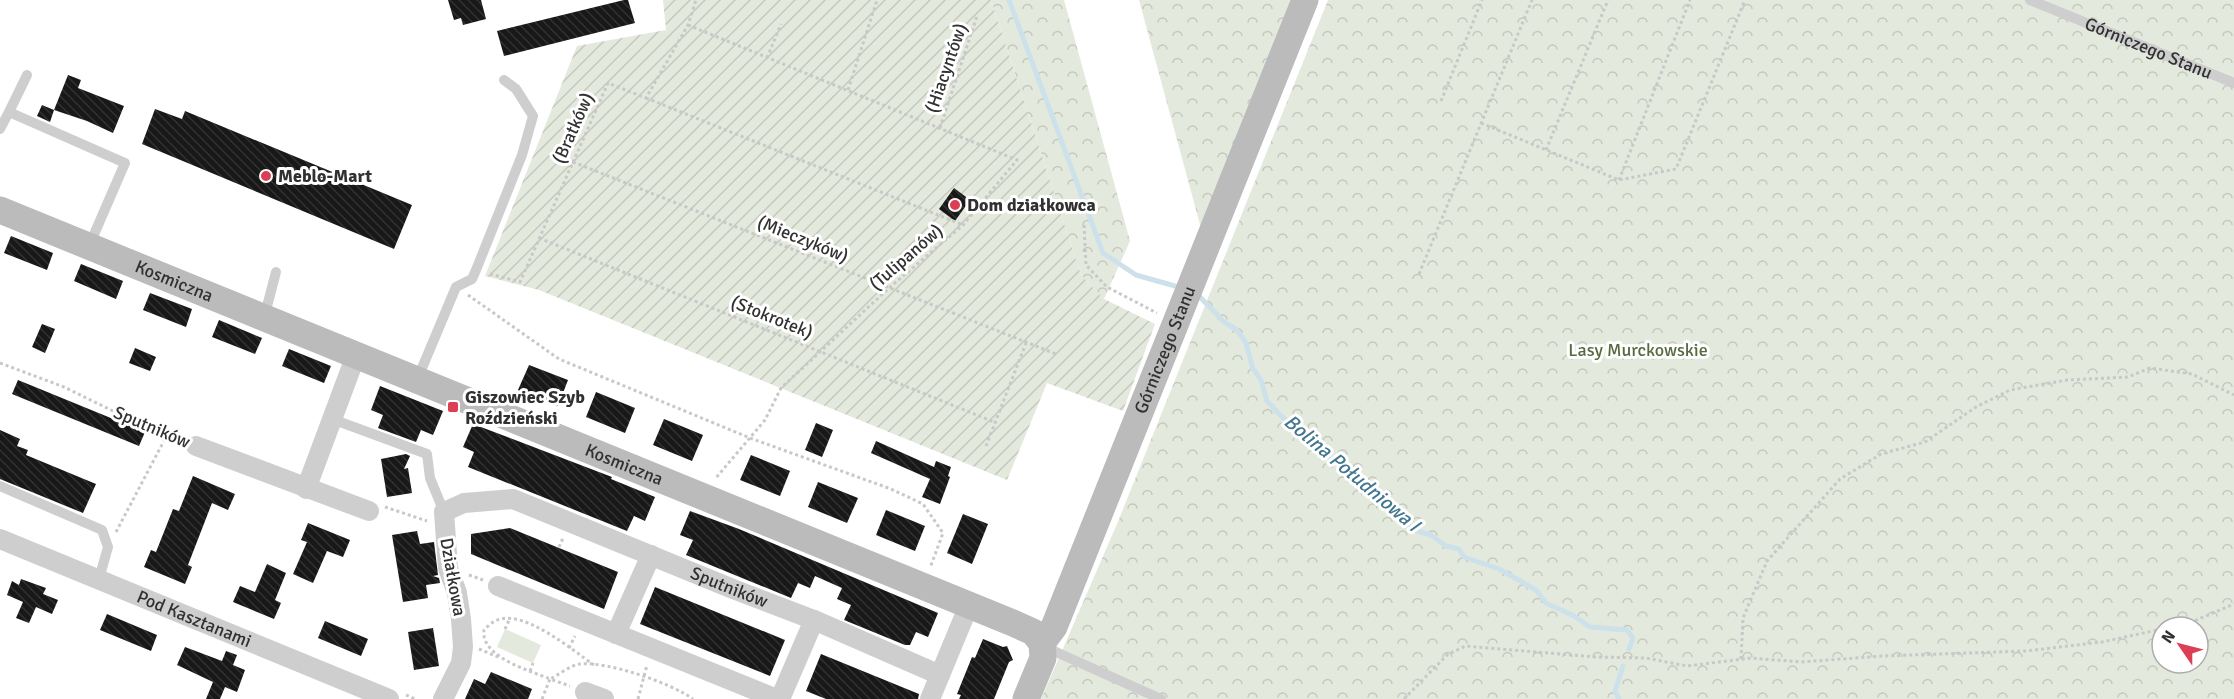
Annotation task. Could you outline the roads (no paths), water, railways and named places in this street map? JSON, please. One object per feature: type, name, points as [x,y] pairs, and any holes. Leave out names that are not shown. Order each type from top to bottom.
[{"type":"street","name":"Górniczego Stanu","points":[[1026,699],[1042,658],[1042,643],[1054,627],[1305,0]]},
{"type":"street","name":"Kosmiczna","points":[[0,210],[1034,632],[1042,643]]},
{"type":"street","points":[[306,489],[356,355]]},
{"type":"street","name":"Sputników","points":[[196,446],[369,511]]},
{"type":"street","name":"Sputników","points":[[444,512],[464,503],[513,499],[814,620],[940,675]]},
{"type":"street","name":"Działkowa","points":[[443,699],[461,663],[463,647],[457,593],[448,568],[444,512]]},
{"type":"street","name":"Pod Kasztanami","points":[[0,539],[389,699]]},
{"type":"street","points":[[616,634],[651,555]]},
{"type":"street","points":[[498,586],[778,699],[814,620]]},
{"type":"street","points":[[930,699],[969,605]]},
{"type":"street","points":[[585,692],[604,699]]},
{"type":"lane","name":"Górniczego Stanu","points":[[2030,0],[2234,83]]},
{"type":"lane","points":[[0,129],[27,75]]},
{"type":"lane","points":[[417,380],[456,287],[472,279],[522,155],[533,116],[516,89],[504,80]]},
{"type":"lane","points":[[9,112],[125,163],[89,246]]},
{"type":"lane","points":[[264,318],[276,272]]},
{"type":"lane","name":"Działkowa","points":[[332,419],[427,454],[430,478],[444,512]]},
{"type":"lane","points":[[0,486],[102,530],[108,547],[99,579]]},
{"type":"lane","points":[[1042,643],[1056,652],[1161,699]]},
{"type":"waterway","name":"Bolina Południowa I","points":[[1009,0],[1103,253],[1136,275],[1175,286]]},
{"type":"waterway","name":"Bolina Południowa I","points":[[1200,297],[1224,322],[1237,330],[1246,343],[1253,369],[1261,380],[1267,401],[1281,416],[1359,479],[1366,490],[1414,530],[1431,535],[1446,546],[1459,549],[1464,557],[1499,569],[1536,590],[1546,603],[1574,616],[1590,627],[1627,630],[1633,638],[1629,649]]},
{"type":"waterway","name":"Bolina Południowa I","points":[[1619,699],[1615,691],[1623,666]]},
{"type":"place","name":"Meblo-Mart","points":[[266,176]]},
{"type":"place","name":"Dom działkowca","points":[[955,205]]},
{"type":"place","name":"Giszowiec Szyb Roździeński","points":[[453,407]]},
{"type":"park label","name":"Lasy Murckowskie","points":[[1638,350]]}]
